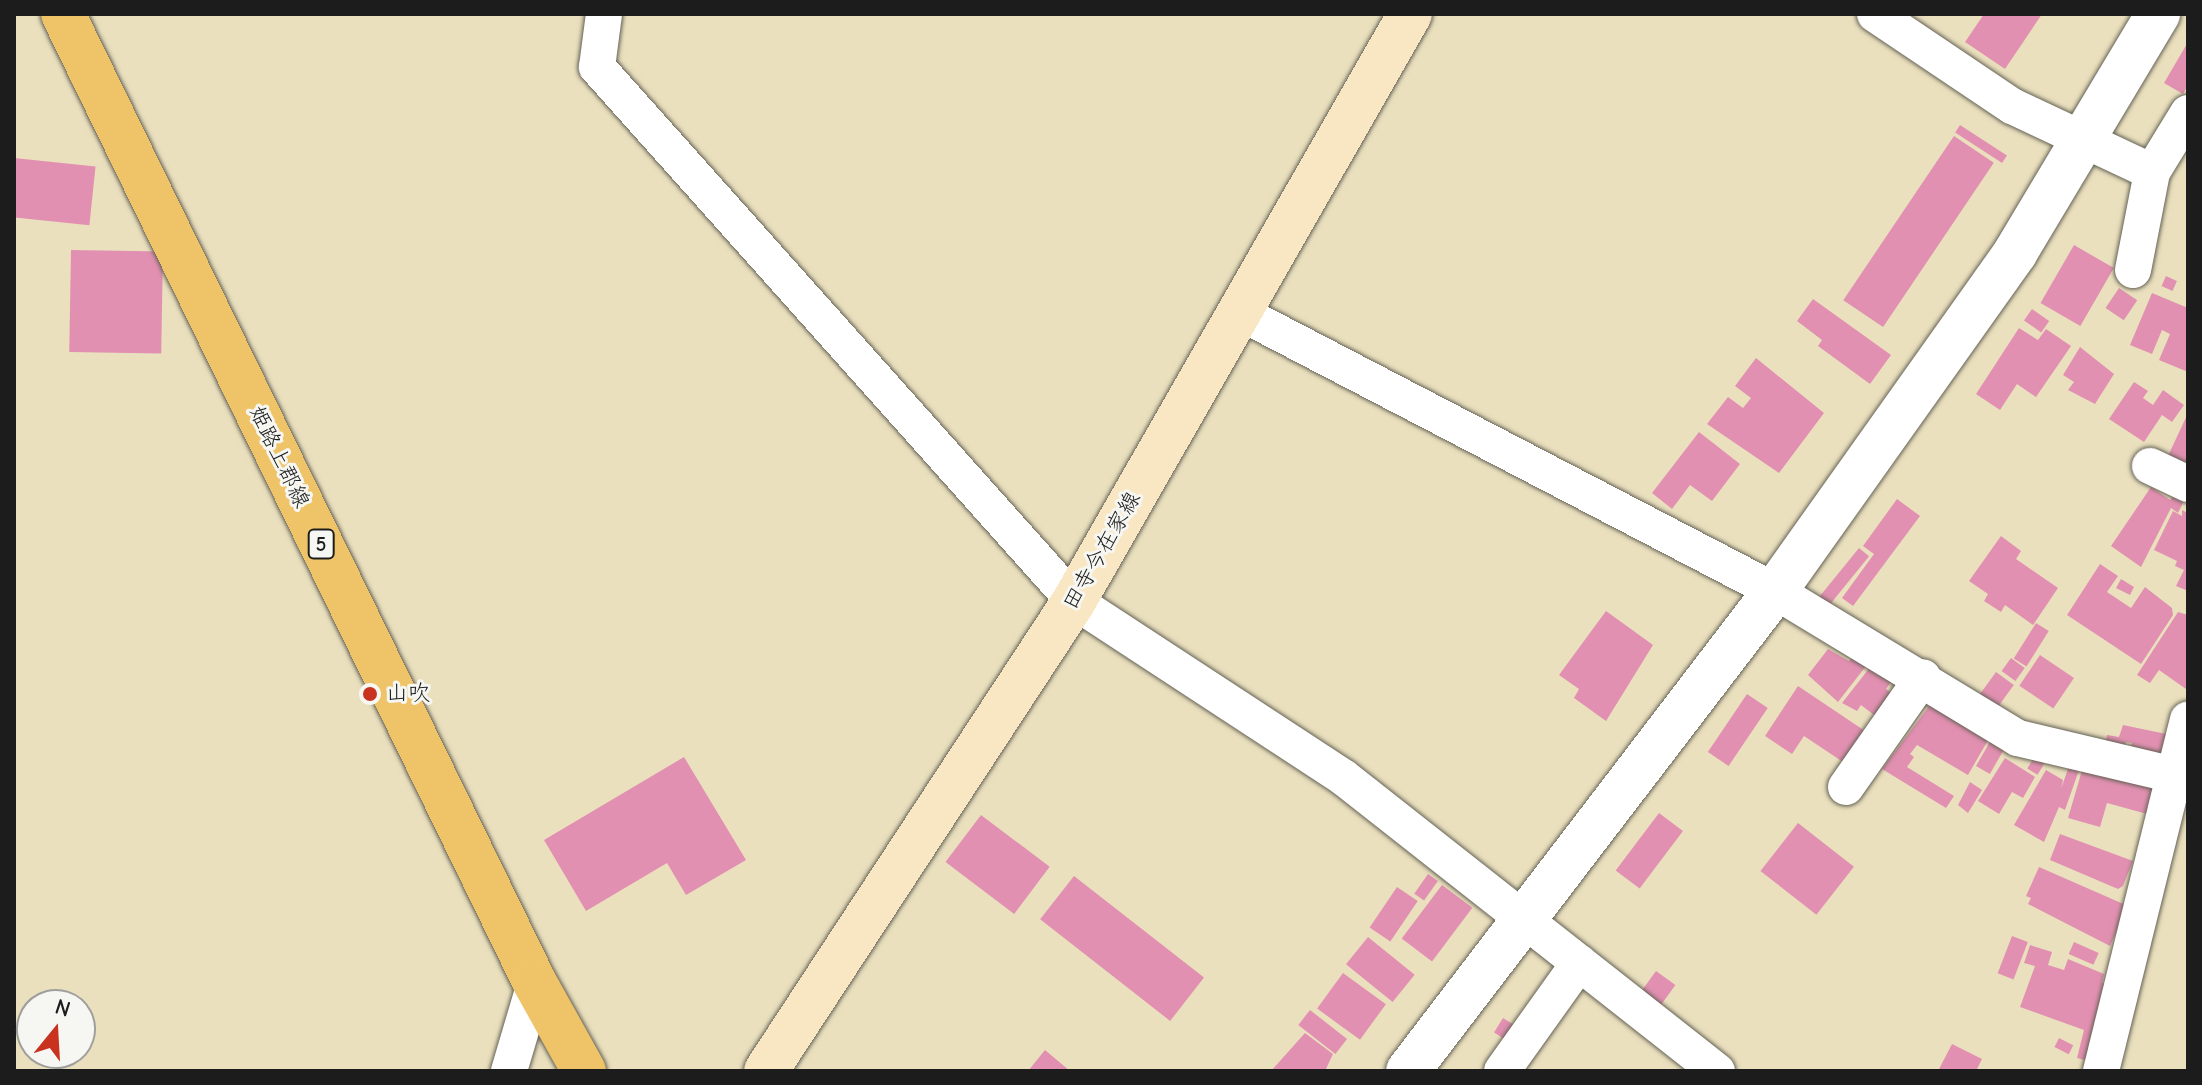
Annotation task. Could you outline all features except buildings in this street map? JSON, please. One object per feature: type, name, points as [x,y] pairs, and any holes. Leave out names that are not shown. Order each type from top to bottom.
[{"type":"main road","name":"姫路上郡線","points":[[63,14],[535,983],[584,1071]]},
{"type":"main road","name":"田寺今在家線","points":[[766,1071],[1074,601],[1410,14]]},
{"type":"street","points":[[604,14],[597,67],[1074,601],[1343,777],[1717,1071]]},
{"type":"street","points":[[1875,14],[2012,106],[2152,172]]},
{"type":"street","points":[[1408,1071],[1775,591],[2015,253],[2086,142],[2158,14]]},
{"type":"street","points":[[2133,270],[2152,172],[2188,113]]},
{"type":"street","points":[[1239,312],[1775,591],[1923,677],[2018,738],[2183,745],[2101,1071]]},
{"type":"street","points":[[2150,466],[2188,484]]},
{"type":"street","points":[[1846,787],[1923,677]]},
{"type":"street","points":[[1502,1071],[1579,963]]},
{"type":"street","points":[[509,1071],[535,983]]},
{"type":"place","name":"山吹","points":[[370,694]]}]
